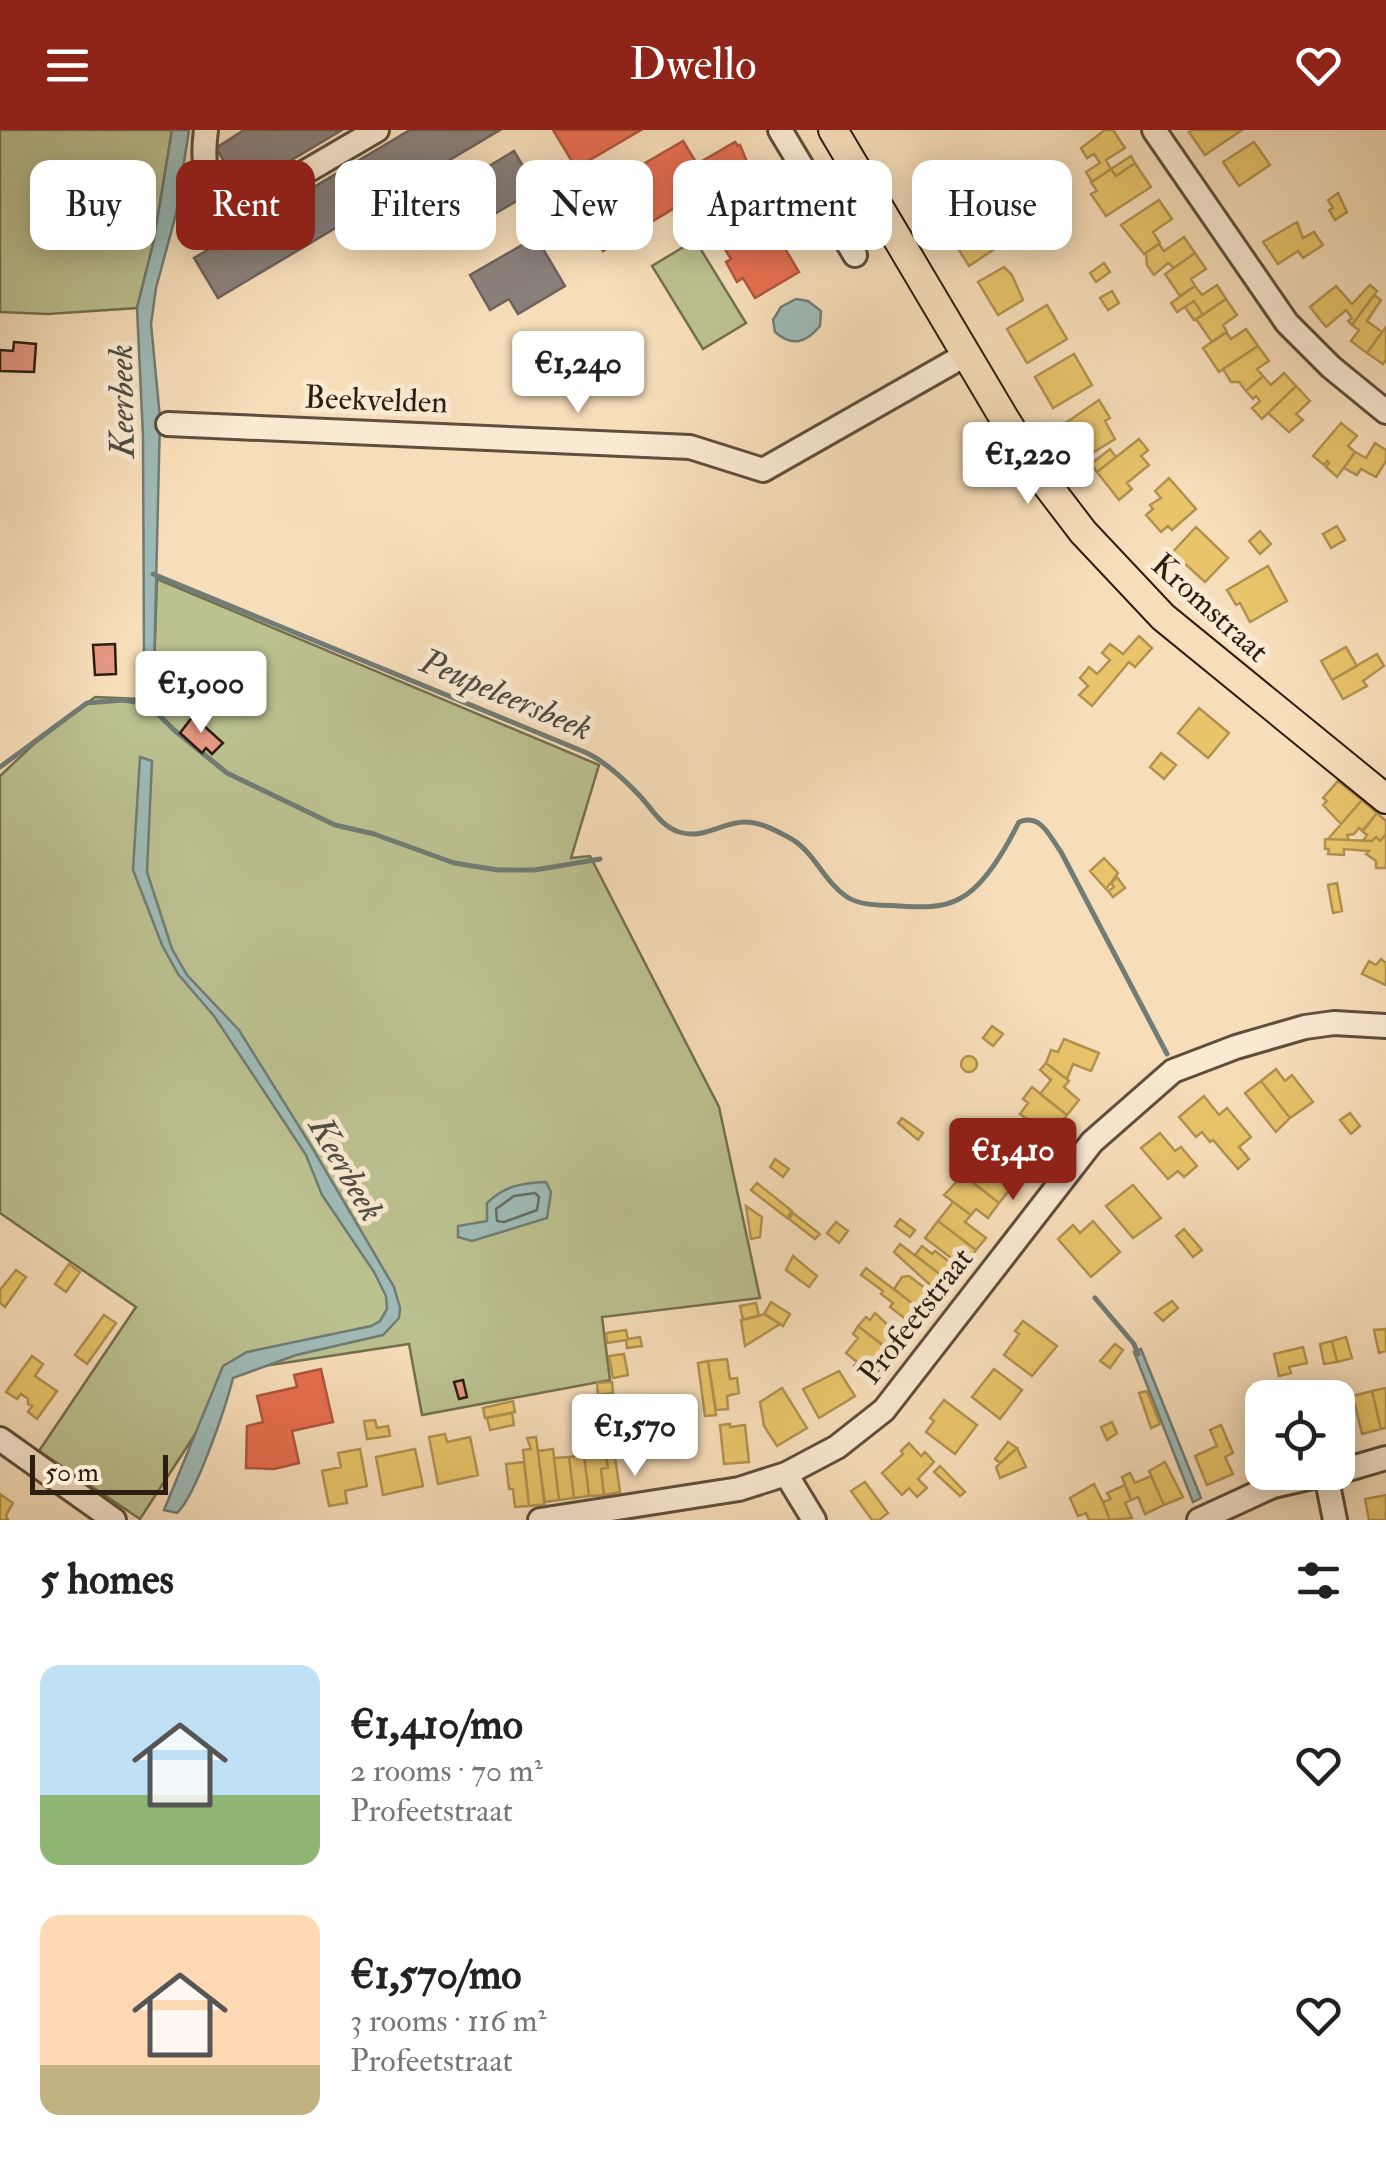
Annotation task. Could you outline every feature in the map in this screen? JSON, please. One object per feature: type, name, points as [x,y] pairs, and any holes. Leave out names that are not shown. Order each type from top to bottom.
[{"type":"main road","name":"Kromstraat","points":[[833,130],[1042,478],[1120,574],[1163,617],[1248,689],[1386,798]]},
{"type":"street","points":[[206,130],[204,169],[213,189],[224,200],[239,206],[254,202],[377,130]]},
{"type":"street","points":[[780,130],[855,255]]},
{"type":"street","points":[[1154,130],[1287,322],[1330,367],[1386,412]]},
{"type":"street","name":"Beekvelden","points":[[168,424],[690,448],[763,470],[967,354]]},
{"type":"street","name":"Profeetstraat","points":[[540,1520],[739,1489],[786,1474],[838,1447],[884,1410],[1092,1142],[1173,1072],[1264,1038],[1334,1023],[1386,1026]]},
{"type":"street","points":[[0,1439],[114,1520]]},
{"type":"street","points":[[1355,1467],[1386,1458]]},
{"type":"street","points":[[786,1474],[814,1520]]},
{"type":"street","points":[[1199,1520],[1264,1490]]},
{"type":"street","points":[[1333,1490],[1335,1520]]},
{"type":"green space","points":[[0,130],[172,130],[156,228],[156,160],[30,160],[30,250],[152,250],[137,308],[48,314],[0,312]]},
{"type":"green space","points":[[678,250],[701,250],[746,323],[703,349],[652,266]]},
{"type":"green space","points":[[157,579],[599,765],[571,858],[590,856],[719,1107],[760,1298],[602,1317],[610,1380],[422,1415],[409,1344],[237,1370],[140,1519],[39,1451],[136,1307],[0,1213],[0,776],[95,697],[141,699],[154,670]]},
{"type":"water","points":[[172,130],[189,130],[184,160],[176,160],[176,214],[156,288],[151,324],[160,418],[154,670],[148,674],[144,669],[143,436],[137,308],[152,250],[156,250]]},
{"type":"water","points":[[796,299],[808,301],[821,311],[820,326],[804,339],[793,341],[775,332],[773,320],[781,307]]},
{"type":"water","points":[[140,757],[152,761],[147,872],[172,949],[187,975],[239,1030],[394,1287],[400,1308],[399,1318],[383,1335],[296,1355],[233,1378],[201,1470],[177,1513],[164,1510],[223,1366],[247,1352],[371,1326],[380,1321],[387,1309],[386,1296],[374,1272],[322,1195],[306,1155],[214,1016],[178,974],[162,945],[133,870]]},
{"type":"water","points":[[546,1182],[551,1192],[547,1218],[472,1241],[458,1237],[458,1226],[487,1221],[487,1203],[500,1193]]},
{"type":"water","points":[[1141,1349],[1201,1498],[1193,1502],[1134,1352]]},
{"type":"building: Homes","points":[[1105,130],[1113,130],[1125,148],[1106,160],[1111,169],[1092,182],[1086,172],[1100,163],[1094,154],[1087,158],[1081,148]]},
{"type":"building: Homes","points":[[1242,130],[1205,155],[1189,132]]},
{"type":"building: Homes","points":[[1254,142],[1270,165],[1239,186],[1223,162]]},
{"type":"building: Homes","points":[[1131,156],[1135,163],[1116,176],[1111,169]]},
{"type":"building: Homes","points":[[1135,163],[1151,187],[1106,216],[1091,194],[1097,191],[1091,182],[1111,169],[1116,176]]},
{"type":"building: Homes","points":[[1338,193],[1347,212],[1335,220],[1328,200]]},
{"type":"building: Homes","points":[[1159,200],[1172,219],[1153,232],[1160,243],[1144,254],[1121,225]]},
{"type":"building: Homes","points":[[1297,222],[1303,238],[1314,232],[1323,245],[1303,258],[1298,251],[1278,264],[1263,242]]},
{"type":"building: Homes","points":[[1184,237],[1195,253],[1174,268],[1168,263],[1154,275],[1147,265],[1146,253],[1159,244],[1164,251]]},
{"type":"building: Homes","points":[[959,250],[993,250],[969,266]]},
{"type":"building: Homes","points":[[1195,253],[1206,269],[1191,279],[1195,286],[1180,296],[1165,274]]},
{"type":"building: Homes","points":[[1104,263],[1110,272],[1096,282],[1090,273]]},
{"type":"building: Homes","points":[[1004,267],[1023,300],[998,315],[978,282]]},
{"type":"building: Homes","points":[[1217,285],[1226,299],[1203,315],[1194,301],[1177,312],[1171,303],[1195,286],[1202,295]]},
{"type":"building: Homes","points":[[1370,285],[1377,291],[1352,325],[1346,310],[1326,327],[1310,307],[1336,286],[1352,304]]},
{"type":"building: Homes","points":[[1112,291],[1119,303],[1108,310],[1100,298]]},
{"type":"building: Homes","points":[[1374,295],[1381,300],[1367,321],[1382,332],[1367,353],[1351,341],[1359,330],[1352,325]]},
{"type":"building: Homes","points":[[1226,299],[1237,315],[1223,325],[1227,332],[1212,342],[1196,319]]},
{"type":"building: Homes","points":[[1194,301],[1203,315],[1194,320],[1185,307]]},
{"type":"building: Homes","points":[[1047,305],[1067,339],[1027,363],[1007,329]]},
{"type":"building: Homes","points":[[1386,327],[1386,360],[1383,364],[1367,353]]},
{"type":"building: Homes","points":[[1246,329],[1258,346],[1219,372],[1203,348],[1226,332],[1231,339]]},
{"type":"building: Homes","points":[[1258,346],[1269,361],[1257,369],[1263,376],[1246,391],[1239,382],[1231,382],[1223,369]]},
{"type":"building: Homes","points":[[1074,354],[1092,385],[1053,408],[1035,377]]},
{"type":"building: Homes","points":[[1284,373],[1296,386],[1262,419],[1252,408],[1260,401],[1246,391],[1263,376],[1271,385]]},
{"type":"building: Homes","points":[[1296,386],[1310,401],[1296,414],[1303,420],[1289,432],[1268,413]]},
{"type":"building: Homes","points":[[1099,400],[1110,418],[1105,421],[1115,439],[1089,455],[1077,434],[1072,437],[1064,424]]},
{"type":"building: Homes","points":[[1341,423],[1357,436],[1348,446],[1355,452],[1337,477],[1326,467],[1327,461],[1324,465],[1313,456]]},
{"type":"building: Homes","points":[[1139,439],[1148,450],[1141,456],[1149,465],[1127,483],[1132,489],[1119,500],[1097,472]]},
{"type":"building: Homes","points":[[1375,443],[1386,450],[1386,461],[1376,477],[1361,469],[1357,475],[1344,468],[1355,452],[1366,458]]},
{"type":"building: Homes","points":[[1110,449],[1116,457],[1097,472],[1091,464]]},
{"type":"building: Homes","points":[[1169,478],[1196,509],[1172,530],[1168,526],[1161,532],[1146,515],[1153,509],[1150,505],[1161,498],[1155,491]]},
{"type":"building: Homes","points":[[1337,526],[1345,540],[1331,548],[1323,534]]},
{"type":"building: Homes","points":[[1196,527],[1228,558],[1205,582],[1170,555]]},
{"type":"building: Homes","points":[[1260,531],[1271,544],[1260,554],[1249,541]]},
{"type":"building: Homes","points":[[1268,566],[1287,601],[1250,622],[1227,590]]},
{"type":"building: Homes","points":[[1139,636],[1152,648],[1135,667],[1129,662],[1092,706],[1079,695],[1088,686],[1080,678],[1089,667],[1097,674],[1110,660],[1102,653],[1110,644],[1123,654]]},
{"type":"building: Homes","points":[[1346,647],[1357,666],[1332,680],[1321,661]]},
{"type":"building: Homes","points":[[1377,654],[1384,666],[1363,681],[1367,686],[1343,699],[1332,680]]},
{"type":"building: Homes","points":[[1199,708],[1229,733],[1208,758],[1178,733]]},
{"type":"building: Homes","points":[[1161,753],[1176,765],[1164,779],[1150,767]]},
{"type":"building: Homes","points":[[1338,781],[1362,800],[1341,824],[1323,805],[1327,801],[1323,798]]},
{"type":"building: Homes","points":[[1362,800],[1377,813],[1363,831],[1359,828],[1347,835],[1349,840],[1328,839]]},
{"type":"building: Homes","points":[[1377,813],[1386,821],[1386,834],[1380,841],[1376,837],[1363,841],[1367,835],[1362,831]]},
{"type":"building: Homes","points":[[1386,834],[1386,868],[1376,868],[1376,861],[1366,854],[1369,851],[1344,849],[1344,855],[1328,854],[1329,849],[1325,849],[1325,839],[1372,841],[1376,837],[1380,841]]},
{"type":"building: Homes","points":[[1104,858],[1118,873],[1106,889],[1090,871]]},
{"type":"building: Homes","points":[[1117,877],[1125,888],[1113,897],[1108,891]]},
{"type":"building: Homes","points":[[1337,883],[1342,911],[1333,913],[1328,885]]},
{"type":"building: Homes","points":[[1381,959],[1386,963],[1386,985],[1362,974],[1369,961],[1376,965]]},
{"type":"building: Homes","points":[[992,1026],[1003,1034],[993,1046],[983,1038]]},
{"type":"building: Homes","points":[[1064,1039],[1099,1053],[1091,1071],[1073,1064],[1067,1079],[1046,1063],[1051,1050],[1058,1052]]},
{"type":"building: Homes","points":[[969,1056],[977,1064],[969,1072],[961,1064]]},
{"type":"building: Homes","points":[[1046,1063],[1069,1081],[1064,1087],[1079,1100],[1067,1115],[1040,1094],[1051,1080],[1040,1070]]},
{"type":"building: Homes","points":[[1276,1069],[1285,1081],[1292,1075],[1313,1102],[1290,1118],[1261,1081]]},
{"type":"building: Homes","points":[[1261,1081],[1290,1118],[1276,1132],[1245,1093]]},
{"type":"building: Homes","points":[[1032,1087],[1067,1115],[1057,1129],[1045,1120],[1039,1128],[1020,1114],[1028,1103],[1023,1099]]},
{"type":"building: Homes","points":[[1204,1096],[1219,1115],[1227,1108],[1251,1137],[1239,1147],[1249,1159],[1238,1169],[1213,1140],[1210,1142],[1202,1132],[1196,1137],[1179,1117]]},
{"type":"building: Homes","points":[[1350,1113],[1360,1126],[1351,1134],[1340,1120]]},
{"type":"building: Homes","points":[[902,1118],[923,1133],[918,1140],[898,1123]]},
{"type":"building: Homes","points":[[1016,1127],[1043,1147],[1036,1155],[1032,1152],[1020,1168],[998,1151]]},
{"type":"building: Homes","points":[[1160,1133],[1175,1151],[1181,1147],[1197,1166],[1184,1177],[1178,1171],[1168,1179],[1141,1148]]},
{"type":"building: Homes","points":[[979,1151],[997,1166],[992,1172],[1012,1187],[999,1203],[961,1173]]},
{"type":"building: Homes","points":[[775,1159],[789,1169],[783,1177],[770,1167]]},
{"type":"building: Homes","points":[[963,1175],[999,1203],[988,1218],[976,1209],[971,1215],[944,1195]]},
{"type":"building: Homes","points":[[757,1183],[792,1211],[787,1218],[751,1190]]},
{"type":"building: Homes","points":[[1133,1185],[1161,1218],[1133,1238],[1106,1206]]},
{"type":"building: Homes","points":[[953,1202],[971,1215],[965,1222],[986,1238],[976,1250],[938,1221]]},
{"type":"building: Homes","points":[[746,1206],[762,1217],[760,1237],[751,1239]]},
{"type":"building: Homes","points":[[793,1213],[820,1234],[815,1239],[789,1219]]},
{"type":"building: Homes","points":[[900,1219],[915,1230],[910,1237],[895,1226]]},
{"type":"building: Homes","points":[[938,1221],[976,1250],[963,1267],[925,1238]]},
{"type":"building: Homes","points":[[1093,1221],[1120,1252],[1091,1277],[1058,1239],[1073,1225],[1080,1233]]},
{"type":"building: Homes","points":[[836,1222],[848,1231],[839,1243],[827,1233]]},
{"type":"building: Homes","points":[[1184,1229],[1202,1250],[1193,1257],[1176,1236]]},
{"type":"building: Homes","points":[[900,1244],[950,1282],[940,1294],[894,1252]]},
{"type":"building: Homes","points":[[922,1246],[960,1270],[950,1282],[915,1255]]},
{"type":"building: Homes","points":[[793,1256],[817,1276],[809,1287],[786,1270]]},
{"type":"building: Homes","points":[[69,1264],[80,1272],[66,1292],[55,1284]]},
{"type":"building: Homes","points":[[866,1268],[926,1314],[916,1327],[890,1307],[893,1303],[881,1294],[883,1291],[861,1275]]},
{"type":"building: Homes","points":[[16,1270],[26,1277],[5,1307],[0,1303],[0,1290]]},
{"type":"building: Homes","points":[[909,1276],[938,1298],[926,1314],[894,1289],[902,1277]]},
{"type":"building: Homes","points":[[1172,1301],[1178,1308],[1163,1321],[1155,1313]]},
{"type":"building: Homes","points":[[771,1302],[790,1314],[783,1326],[764,1314]]},
{"type":"building: Homes","points":[[756,1303],[759,1316],[743,1320],[740,1306]]},
{"type":"building: Homes","points":[[875,1313],[905,1341],[895,1354],[858,1326]]},
{"type":"building: Homes","points":[[765,1314],[780,1324],[745,1346],[741,1320]]},
{"type":"building: Homes","points":[[104,1315],[116,1323],[87,1364],[75,1355]]},
{"type":"building: Homes","points":[[1023,1321],[1057,1346],[1032,1376],[1004,1355]]},
{"type":"building: Homes","points":[[858,1326],[894,1354],[872,1379],[854,1366],[857,1362],[846,1353],[858,1338],[853,1334]]},
{"type":"building: Homes","points":[[1386,1329],[1386,1351],[1379,1353],[1374,1330]]},
{"type":"building: Homes","points":[[626,1330],[628,1339],[640,1337],[642,1346],[627,1348],[626,1340],[607,1343],[606,1333]]},
{"type":"building: Homes","points":[[1346,1337],[1352,1358],[1337,1362],[1332,1341]]},
{"type":"building: Homes","points":[[1332,1341],[1337,1362],[1324,1364],[1320,1344]]},
{"type":"building: Homes","points":[[1115,1344],[1123,1350],[1110,1368],[1100,1361]]},
{"type":"building: Homes","points":[[1303,1347],[1307,1363],[1289,1367],[1291,1373],[1279,1376],[1274,1354]]},
{"type":"building: Homes","points":[[624,1354],[628,1375],[613,1378],[609,1356]]},
{"type":"building: Homes","points":[[32,1356],[43,1364],[35,1376],[57,1391],[37,1419],[28,1412],[32,1406],[28,1399],[21,1394],[17,1399],[6,1392]]},
{"type":"building: Homes","points":[[727,1359],[730,1379],[737,1378],[739,1393],[727,1396],[728,1409],[716,1410],[708,1361]]},
{"type":"building: Homes","points":[[708,1361],[716,1415],[705,1416],[698,1363]]},
{"type":"building: Homes","points":[[994,1369],[1022,1390],[1000,1419],[972,1397]]},
{"type":"building: Homes","points":[[839,1371],[855,1396],[819,1418],[803,1389]]},
{"type":"building: Homes","points":[[612,1382],[613,1393],[598,1395],[597,1383]]},
{"type":"building: Homes","points":[[782,1388],[807,1428],[777,1446],[764,1426],[760,1402]]},
{"type":"building: Homes","points":[[1386,1388],[1386,1428],[1381,1429],[1372,1391]]},
{"type":"building: Homes","points":[[1147,1391],[1160,1424],[1151,1428],[1139,1393]]},
{"type":"building: Homes","points":[[1372,1391],[1381,1429],[1362,1434],[1355,1395]]},
{"type":"building: Homes","points":[[668,1396],[673,1434],[635,1439],[632,1400]]},
{"type":"building: Homes","points":[[944,1400],[977,1425],[955,1454],[926,1432],[934,1421],[930,1418]]},
{"type":"building: Homes","points":[[513,1401],[515,1412],[485,1418],[483,1408]]},
{"type":"building: Homes","points":[[512,1413],[514,1425],[490,1430],[487,1418]]},
{"type":"building: Homes","points":[[375,1420],[377,1428],[388,1426],[390,1436],[367,1439],[364,1421]]},
{"type":"building: Homes","points":[[1112,1422],[1117,1433],[1107,1440],[1101,1427]]},
{"type":"building: Homes","points":[[720,1425],[745,1425],[749,1462],[724,1464]]},
{"type":"building: Homes","points":[[1221,1425],[1233,1453],[1225,1457],[1233,1474],[1207,1485],[1195,1456],[1217,1446],[1210,1430]]},
{"type":"building: Homes","points":[[445,1434],[447,1442],[470,1437],[478,1475],[438,1484],[429,1437]]},
{"type":"building: Homes","points":[[536,1437],[545,1504],[529,1506],[523,1450],[531,1449],[527,1438]]},
{"type":"building: Homes","points":[[603,1438],[605,1447],[587,1449],[586,1440]]},
{"type":"building: Homes","points":[[1008,1442],[1017,1448],[1000,1463],[995,1459]]},
{"type":"building: Homes","points":[[909,1443],[921,1456],[925,1452],[934,1462],[918,1479],[927,1488],[917,1497],[909,1488],[902,1495],[882,1473]]},
{"type":"building: Homes","points":[[1017,1448],[1026,1467],[1000,1478],[996,1467]]},
{"type":"building: Homes","points":[[360,1449],[367,1486],[345,1491],[347,1503],[329,1506],[322,1471],[341,1467],[338,1453]]},
{"type":"building: Homes","points":[[415,1449],[423,1486],[383,1495],[376,1457]]},
{"type":"building: Homes","points":[[553,1449],[559,1500],[544,1502],[538,1451]]},
{"type":"building: Homes","points":[[605,1451],[608,1468],[601,1469],[604,1495],[589,1496],[584,1455]]},
{"type":"building: Homes","points":[[584,1455],[589,1496],[574,1498],[569,1457]]},
{"type":"building: Homes","points":[[569,1457],[574,1498],[559,1500],[554,1458]]},
{"type":"building: Homes","points":[[615,1457],[620,1492],[604,1495],[601,1469],[608,1468],[606,1458]]},
{"type":"building: Homes","points":[[524,1462],[529,1506],[515,1507],[506,1464]]},
{"type":"building: Homes","points":[[1165,1462],[1183,1497],[1164,1505],[1149,1471]]},
{"type":"building: Homes","points":[[940,1466],[965,1492],[960,1496],[934,1472]]},
{"type":"building: Homes","points":[[1130,1473],[1135,1483],[1151,1476],[1164,1505],[1145,1514],[1138,1497],[1131,1500],[1122,1477]]},
{"type":"building: Homes","points":[[865,1482],[888,1513],[879,1520],[872,1520],[851,1491]]},
{"type":"building: Homes","points":[[1094,1484],[1110,1520],[1089,1520],[1086,1513],[1078,1516],[1070,1498]]},
{"type":"building: Homes","points":[[1125,1485],[1131,1500],[1125,1503],[1132,1518],[1110,1520],[1103,1502],[1111,1499],[1107,1493]]},
{"type":"building: Homes","points":[[0,1494],[13,1503],[6,1515],[8,1520],[0,1520]]},
{"type":"building: Homes","points":[[1386,1495],[1386,1520],[1369,1520],[1365,1499]]},
{"type":"building: Shops","points":[[553,130],[641,130],[590,160],[571,160]]},
{"type":"building: Shops","points":[[683,141],[695,160],[673,160],[673,209],[653,221],[653,160]]},
{"type":"building: Shops","points":[[735,142],[746,160],[704,160]]},
{"type":"building: Shops","points":[[725,250],[786,250],[799,272],[755,298],[743,278],[737,282],[726,262],[731,259]]},
{"type":"building: Shops","points":[[321,1369],[333,1422],[292,1431],[299,1463],[274,1469],[246,1468],[247,1426],[263,1422],[257,1396],[297,1387],[294,1375]]},
{"type":"building: Industry","points":[[244,130],[342,130],[292,160],[223,160],[216,148]]},
{"type":"building: Industry","points":[[410,130],[500,130],[450,160],[359,160]]},
{"type":"building: Industry","points":[[514,151],[519,160],[516,160],[516,201],[496,213],[496,162]]},
{"type":"building: Industry","points":[[335,174],[335,228],[315,240],[315,186]]},
{"type":"building: Industry","points":[[516,249],[544,250],[565,286],[518,314],[509,299],[490,310],[470,275]]},
{"type":"building: Industry","points":[[208,250],[299,250],[218,298],[194,258]]},
{"type":"building: Other","points":[[14,342],[36,344],[34,372],[0,371],[0,350],[13,351]]},
{"type":"building: Other","points":[[115,644],[116,674],[95,675],[93,645]]},
{"type":"building: Other","points":[[193,716],[223,743],[212,754],[206,748],[202,753],[180,733]]},
{"type":"building: Other","points":[[463,1380],[467,1397],[459,1399],[454,1382]]},
{"type":"waterway","name":"Peupeleersbeek","points":[[153,574],[587,753],[615,772],[662,821],[679,832],[696,834],[745,822],[773,829],[797,843],[831,883],[858,902],[929,907],[959,899],[986,876],[1019,822],[1033,821],[1044,828],[1061,852],[1167,1054]]},
{"type":"waterway","points":[[0,767],[87,703],[123,700],[148,704],[227,773],[335,825],[374,834],[454,863],[498,870],[535,870],[600,859]]},
{"type":"waterway","name":"Peupeleersbeek","points":[[1095,1298],[1138,1354]]},
{"type":"water label","name":"Keerbeek","points":[[122,401]]},
{"type":"water label","name":"Keerbeek","points":[[346,1169]]}]
